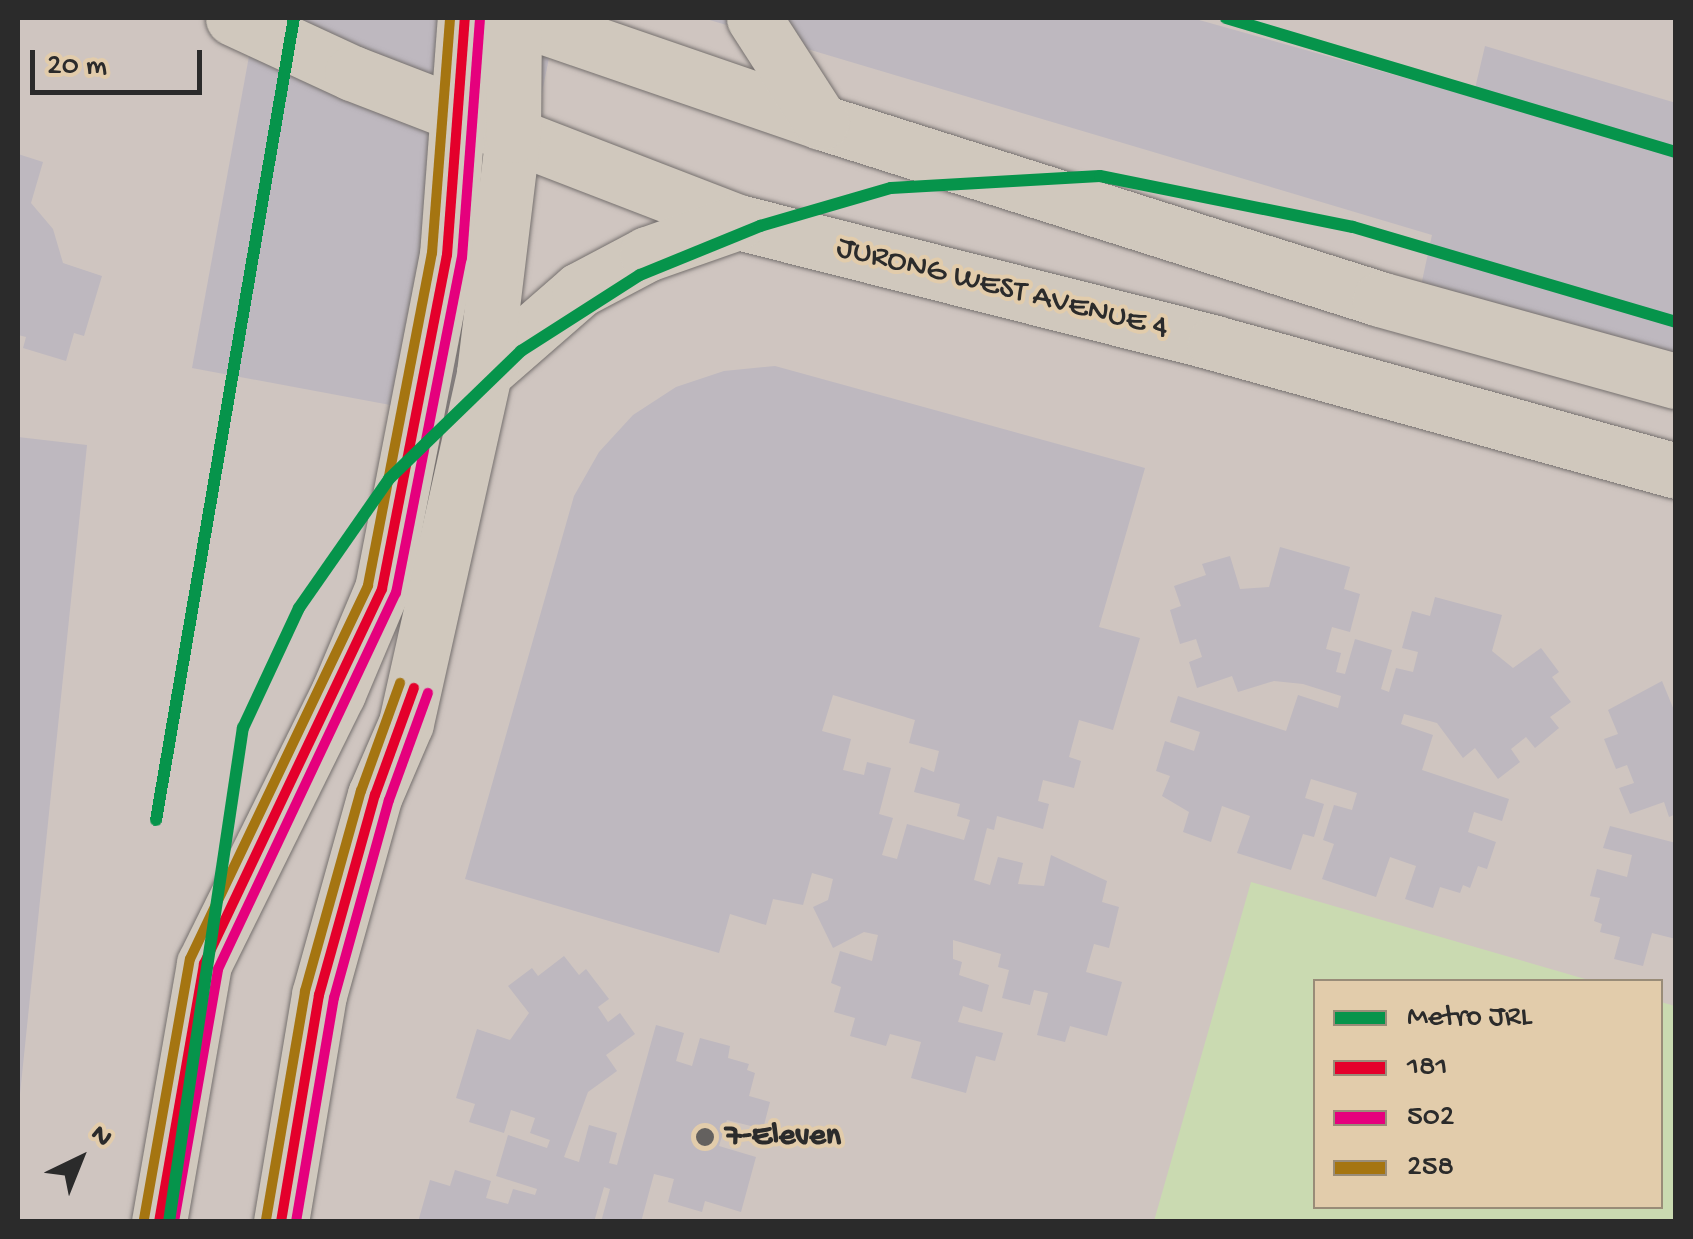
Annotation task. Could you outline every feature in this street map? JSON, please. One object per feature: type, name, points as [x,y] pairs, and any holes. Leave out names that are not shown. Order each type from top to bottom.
[{"type":"main road","name":"JURONG WEST AVENUE 4","points":[[233,18],[455,112],[738,222],[1215,343],[1676,472]]},
{"type":"main road","points":[[159,1222],[204,964],[338,693],[382,590],[447,255],[465,18]]},
{"type":"main road","points":[[281,1222],[319,995],[374,795],[406,723],[484,373],[514,135],[516,18],[822,122],[1380,298],[1676,382]]},
{"type":"main road","points":[[754,18],[822,122]]},
{"type":"main road","points":[[484,373],[579,290],[647,254],[738,222]]},
{"type":"green space","points":[[1251,882],[1585,979],[1313,979],[1313,1209],[1663,1209],[1663,1003],[1675,1006],[1675,1221],[1154,1221]]},
{"type":"building","points":[[256,18],[557,18],[476,421],[192,368]]},
{"type":"building","points":[[703,18],[1192,18],[1473,97],[1485,46],[1676,103],[1676,371],[1419,295],[1432,235]]},
{"type":"building","points":[[18,154],[43,162],[31,203],[53,229],[63,263],[102,276],[84,336],[74,333],[66,361],[23,348],[26,337],[18,335]]},
{"type":"building","points":[[775,366],[1145,468],[1099,627],[1140,638],[1113,730],[1079,720],[1069,757],[1081,761],[1074,788],[1043,780],[1038,801],[1049,804],[1043,829],[997,816],[994,830],[987,828],[974,880],[990,885],[998,857],[1023,863],[1018,884],[1044,886],[1051,855],[1107,881],[1102,902],[1119,907],[1109,948],[1094,944],[1086,972],[1122,982],[1107,1036],[1070,1026],[1065,1042],[1037,1035],[1048,993],[1034,990],[1030,1005],[1002,998],[1009,970],[998,967],[1001,954],[953,940],[953,959],[962,962],[959,975],[989,985],[982,1012],[963,1006],[958,1022],[1003,1033],[995,1061],[976,1056],[966,1093],[911,1078],[921,1042],[890,1034],[886,1046],[850,1036],[855,1018],[834,1012],[841,987],[831,983],[840,951],[872,961],[878,935],[864,932],[833,948],[813,907],[828,900],[833,879],[812,873],[803,905],[773,899],[766,925],[730,914],[719,953],[465,879],[574,496],[599,452],[633,415],[676,387],[724,371]],"holes":[[[833,695],[915,720],[909,743],[939,751],[934,772],[921,767],[914,792],[960,804],[957,816],[970,820],[964,840],[907,824],[897,859],[882,855],[893,818],[879,814],[891,768],[867,762],[864,775],[843,770],[851,739],[822,731]]]},
{"type":"building","points":[[18,437],[87,445],[20,1094],[18,1094]]},
{"type":"building","points":[[1280,547],[1350,567],[1344,589],[1360,594],[1350,632],[1332,627],[1326,649],[1341,653],[1336,672],[1345,674],[1355,639],[1392,650],[1381,689],[1389,692],[1396,668],[1413,672],[1418,652],[1402,648],[1412,611],[1430,616],[1435,597],[1502,615],[1492,651],[1513,668],[1541,648],[1559,672],[1552,677],[1571,702],[1550,717],[1559,728],[1535,748],[1526,737],[1511,749],[1520,762],[1498,779],[1475,748],[1463,758],[1437,723],[1404,714],[1401,724],[1433,735],[1422,770],[1509,799],[1502,821],[1474,812],[1468,832],[1496,842],[1487,869],[1478,866],[1470,888],[1463,885],[1460,893],[1440,887],[1433,908],[1405,899],[1416,866],[1390,857],[1376,897],[1322,879],[1334,844],[1323,840],[1334,805],[1352,810],[1357,793],[1311,779],[1305,798],[1324,804],[1314,837],[1303,834],[1291,870],[1237,853],[1250,816],[1222,806],[1211,842],[1183,832],[1189,812],[1162,796],[1170,776],[1156,771],[1165,741],[1194,751],[1200,732],[1170,722],[1178,696],[1286,731],[1298,695],[1338,708],[1341,696],[1303,684],[1274,681],[1238,692],[1232,676],[1197,688],[1189,662],[1202,657],[1196,639],[1180,644],[1170,610],[1181,606],[1174,586],[1206,575],[1202,564],[1230,556],[1240,589],[1269,587]]},
{"type":"building","points":[[1662,681],[1676,715],[1676,814],[1669,817],[1664,802],[1630,814],[1619,788],[1634,783],[1627,765],[1616,769],[1604,739],[1618,734],[1608,710]]},
{"type":"building","points":[[1610,826],[1676,843],[1676,939],[1652,933],[1643,966],[1614,959],[1620,937],[1600,932],[1602,924],[1594,921],[1600,898],[1590,896],[1597,869],[1627,877],[1632,855],[1603,848]]},
{"type":"building","points":[[564,956],[579,975],[586,969],[609,999],[598,1007],[608,1022],[620,1013],[635,1034],[606,1055],[617,1071],[588,1092],[564,1157],[579,1162],[589,1125],[617,1133],[609,1163],[617,1165],[656,1025],[684,1033],[676,1061],[692,1066],[700,1038],[730,1046],[728,1058],[749,1064],[747,1070],[755,1073],[749,1096],[770,1102],[763,1129],[727,1120],[719,1146],[756,1157],[741,1212],[705,1201],[702,1212],[668,1202],[674,1179],[654,1174],[641,1222],[601,1222],[610,1189],[604,1187],[594,1222],[418,1222],[430,1180],[450,1186],[455,1170],[491,1181],[486,1198],[508,1204],[513,1189],[535,1195],[537,1189],[496,1176],[508,1135],[547,1148],[550,1140],[530,1133],[535,1118],[511,1110],[504,1133],[469,1122],[475,1104],[456,1098],[477,1029],[510,1040],[529,1013],[508,986],[532,968],[538,976]]},
{"type":"metro line","name":"JRL","points":[[156,820],[294,18]]},
{"type":"metro line","name":"JRL","points":[[1226,18],[1676,152]]},
{"type":"metro line","name":"JRL","points":[[169,1222],[243,728],[299,608],[389,479],[521,351],[640,275],[760,226],[891,188],[1100,176],[1353,227],[1676,322]]},
{"type":"transit line","name":"258","points":[[144,1219],[190,959],[368,585],[432,253],[450,18]]},
{"type":"transit line","name":"181","points":[[159,1222],[204,964],[382,589],[447,255],[465,18]]},
{"type":"transit line","name":"502","points":[[174,1222],[218,969],[396,593],[462,258],[480,19]]},
{"type":"transit line","name":"258","points":[[266,1220],[305,991],[361,791],[400,683]]},
{"type":"transit line","name":"181","points":[[281,1222],[319,995],[375,795],[414,688]]},
{"type":"transit line","name":"502","points":[[296,1222],[334,998],[389,800],[428,693]]},
{"type":"place","name":"7-Eleven","points":[[705,1137]]}]
